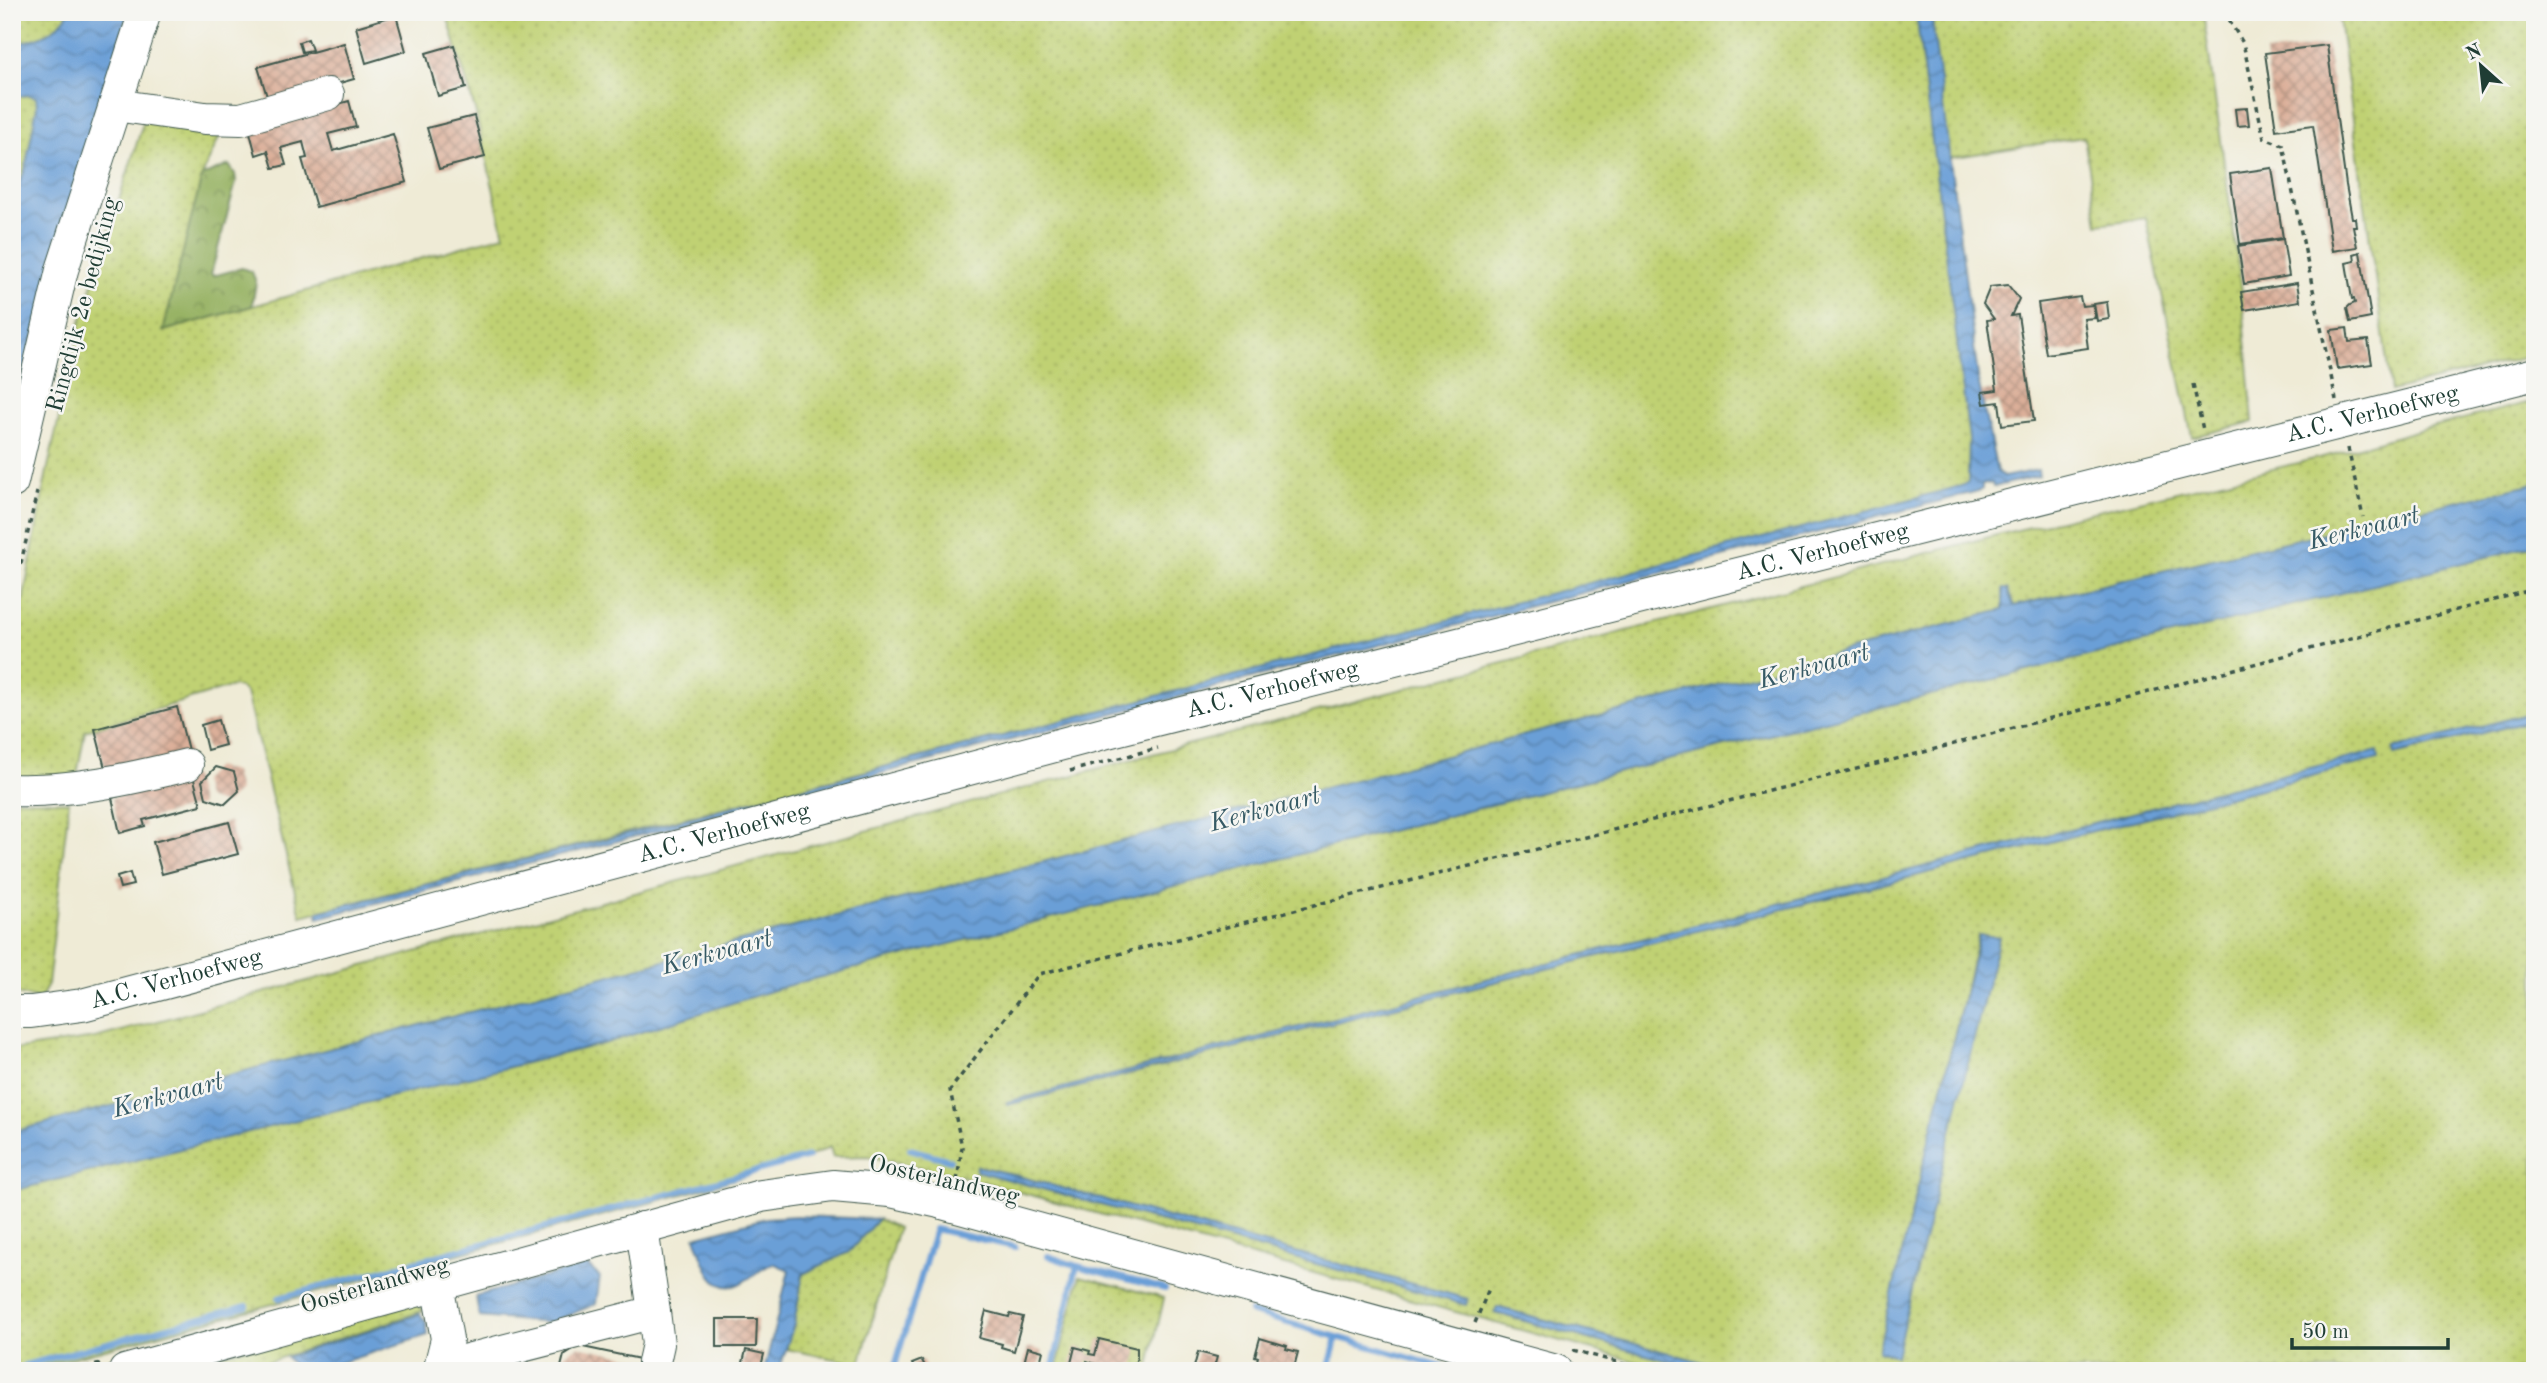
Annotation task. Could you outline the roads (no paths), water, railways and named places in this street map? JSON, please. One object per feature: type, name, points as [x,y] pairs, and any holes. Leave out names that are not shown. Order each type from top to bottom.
[{"type":"street","name":"Ringdijk 2e bedijking","points":[[26,482],[62,270],[145,12]]},
{"type":"street","points":[[115,105],[205,118],[241,119],[328,94]]},
{"type":"street","name":"A.C. Verhoefweg","points":[[12,1012],[82,1005],[1111,731],[2535,374]]},
{"type":"street","points":[[12,790],[42,790],[110,783],[187,765]]},
{"type":"street","name":"Oosterlandweg","points":[[114,1367],[437,1284],[761,1196],[833,1186],[891,1191],[952,1188],[1562,1360]]},
{"type":"street","points":[[642,1228],[658,1344],[654,1362]]},
{"type":"street","points":[[436,1370],[447,1339],[437,1284]]},
{"type":"street","points":[[436,1370],[654,1312]]},
{"type":"water","points":[[69,12],[128,12],[12,412],[12,195],[25,170],[37,107],[36,97],[12,97],[12,45],[51,31]]},
{"type":"water","points":[[1916,12],[1931,12],[1979,385],[1997,472],[2004,477],[2038,470],[2039,476],[1993,487],[1992,483],[1982,485],[1982,490],[1967,494],[318,918],[318,912],[1961,486],[1968,482],[1969,439]]},
{"type":"water","name":"Kerkvaart","points":[[2535,483],[2535,545],[1600,777],[786,986],[606,1043],[12,1191],[12,1132],[2003,610],[2003,589],[2007,589],[2014,606]]},
{"type":"water","points":[[2535,712],[2535,720],[2394,755],[2393,749]]},
{"type":"water","points":[[2378,751],[2379,759],[1007,1105],[1007,1102]]},
{"type":"water","points":[[1979,935],[1999,937],[1896,1356],[1878,1351]]},
{"type":"water","points":[[977,1166],[1468,1299],[1466,1305],[976,1171]]},
{"type":"water","points":[[796,1216],[878,1219],[849,1252],[803,1274],[794,1324],[779,1371],[764,1371],[789,1270],[773,1263],[739,1284],[721,1285],[709,1272],[695,1237],[766,1218]]},
{"type":"water","points":[[587,1265],[600,1277],[596,1304],[549,1323],[479,1317],[476,1296]]},
{"type":"water","points":[[1497,1307],[1736,1371],[1704,1371],[1495,1313]]},
{"type":"water","points":[[420,1314],[426,1322],[428,1335],[314,1371],[299,1371],[286,1357]]},
{"type":"waterway","points":[[910,1149],[950,1160]]},
{"type":"waterway","points":[[279,1298],[808,1157]]},
{"type":"waterway","points":[[895,1366],[935,1229],[1015,1247]]},
{"type":"waterway","points":[[1048,1256],[1077,1266]]},
{"type":"waterway","points":[[1052,1371],[1077,1266],[1165,1289]]},
{"type":"waterway","points":[[25,1365],[247,1306]]},
{"type":"waterway","points":[[1250,1312],[1337,1337]]},
{"type":"waterway","points":[[1328,1371],[1337,1337],[1442,1367]]}]
